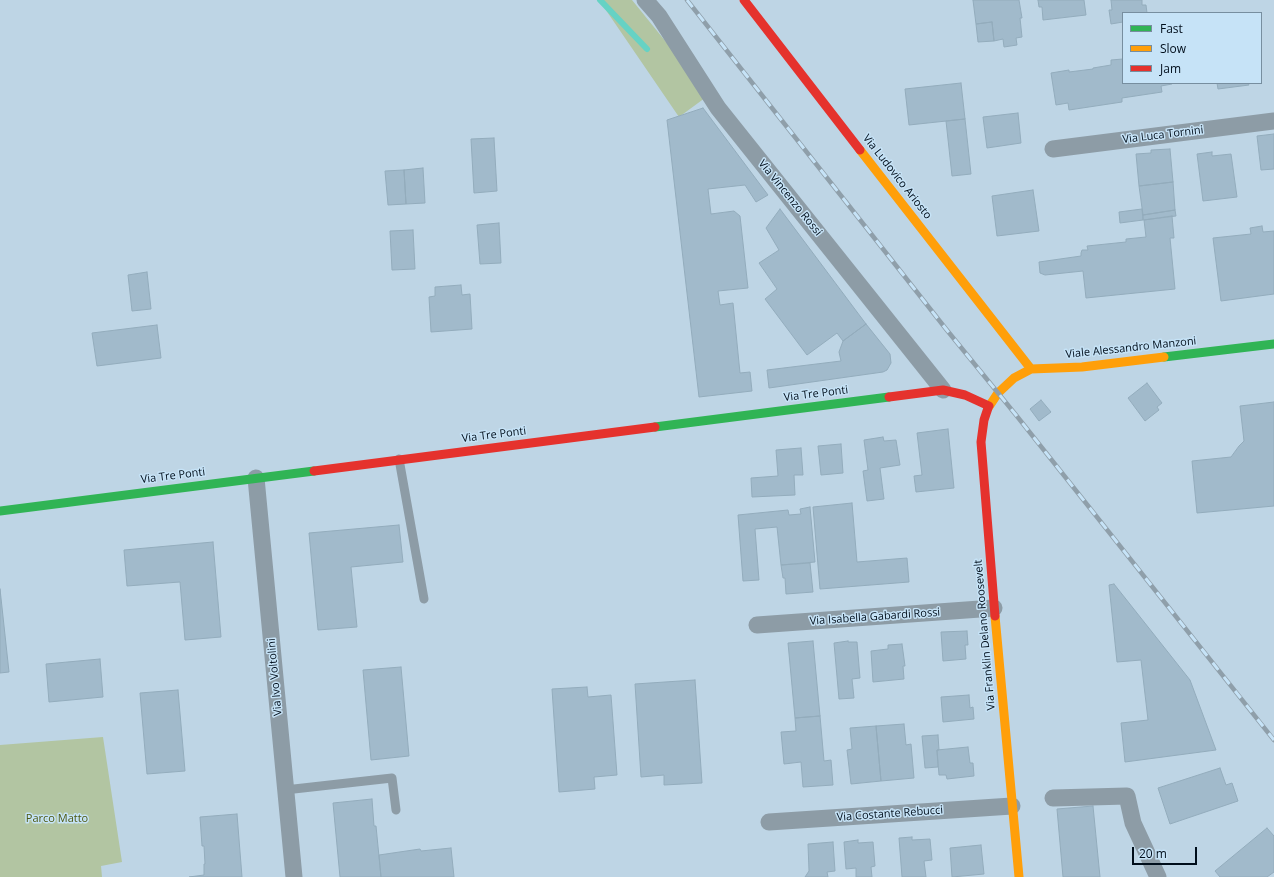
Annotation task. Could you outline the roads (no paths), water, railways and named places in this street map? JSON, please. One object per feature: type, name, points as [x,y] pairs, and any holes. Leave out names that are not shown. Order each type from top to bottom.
[{"type":"street","name":"Via Vincenzo Rossi","points":[[645,0],[659,16],[718,108],[943,390]]},
{"type":"street","name":"Via Ludovico Ariosto","points":[[744,0],[1031,369]]},
{"type":"street","name":"Via Luca Tornini","points":[[1053,149],[1274,121]]},
{"type":"street","name":"Viale Alessandro Manzoni","points":[[998,393],[1014,378],[1031,369],[1082,367],[1274,344]]},
{"type":"street","name":"Via Tre Ponti","points":[[0,511],[943,390],[966,395],[989,406]]},
{"type":"street","name":"Via Franklin Delano Roosevelt","points":[[998,393],[989,406],[984,420],[981,442],[994,608],[1019,877]]},
{"type":"street","name":"Via Ivo Voltolini","points":[[256,478],[294,877]]},
{"type":"street","name":"Via Isabella Gabardi Rossi","points":[[757,625],[994,608]]},
{"type":"street","points":[[1053,798],[1127,796],[1133,823],[1158,877]]},
{"type":"street","name":"Via Costante Rebucci","points":[[769,822],[1012,806]]},
{"type":"lane","points":[[398,459],[424,599]]},
{"type":"lane","points":[[286,790],[392,778],[396,810]]},
{"type":"waterway","points":[[600,0],[647,49]]},
{"type":"railway","points":[[687,0],[946,329],[1274,740]]},
{"type":"park label","name":"Parco Matto","points":[[57,819]]}]
